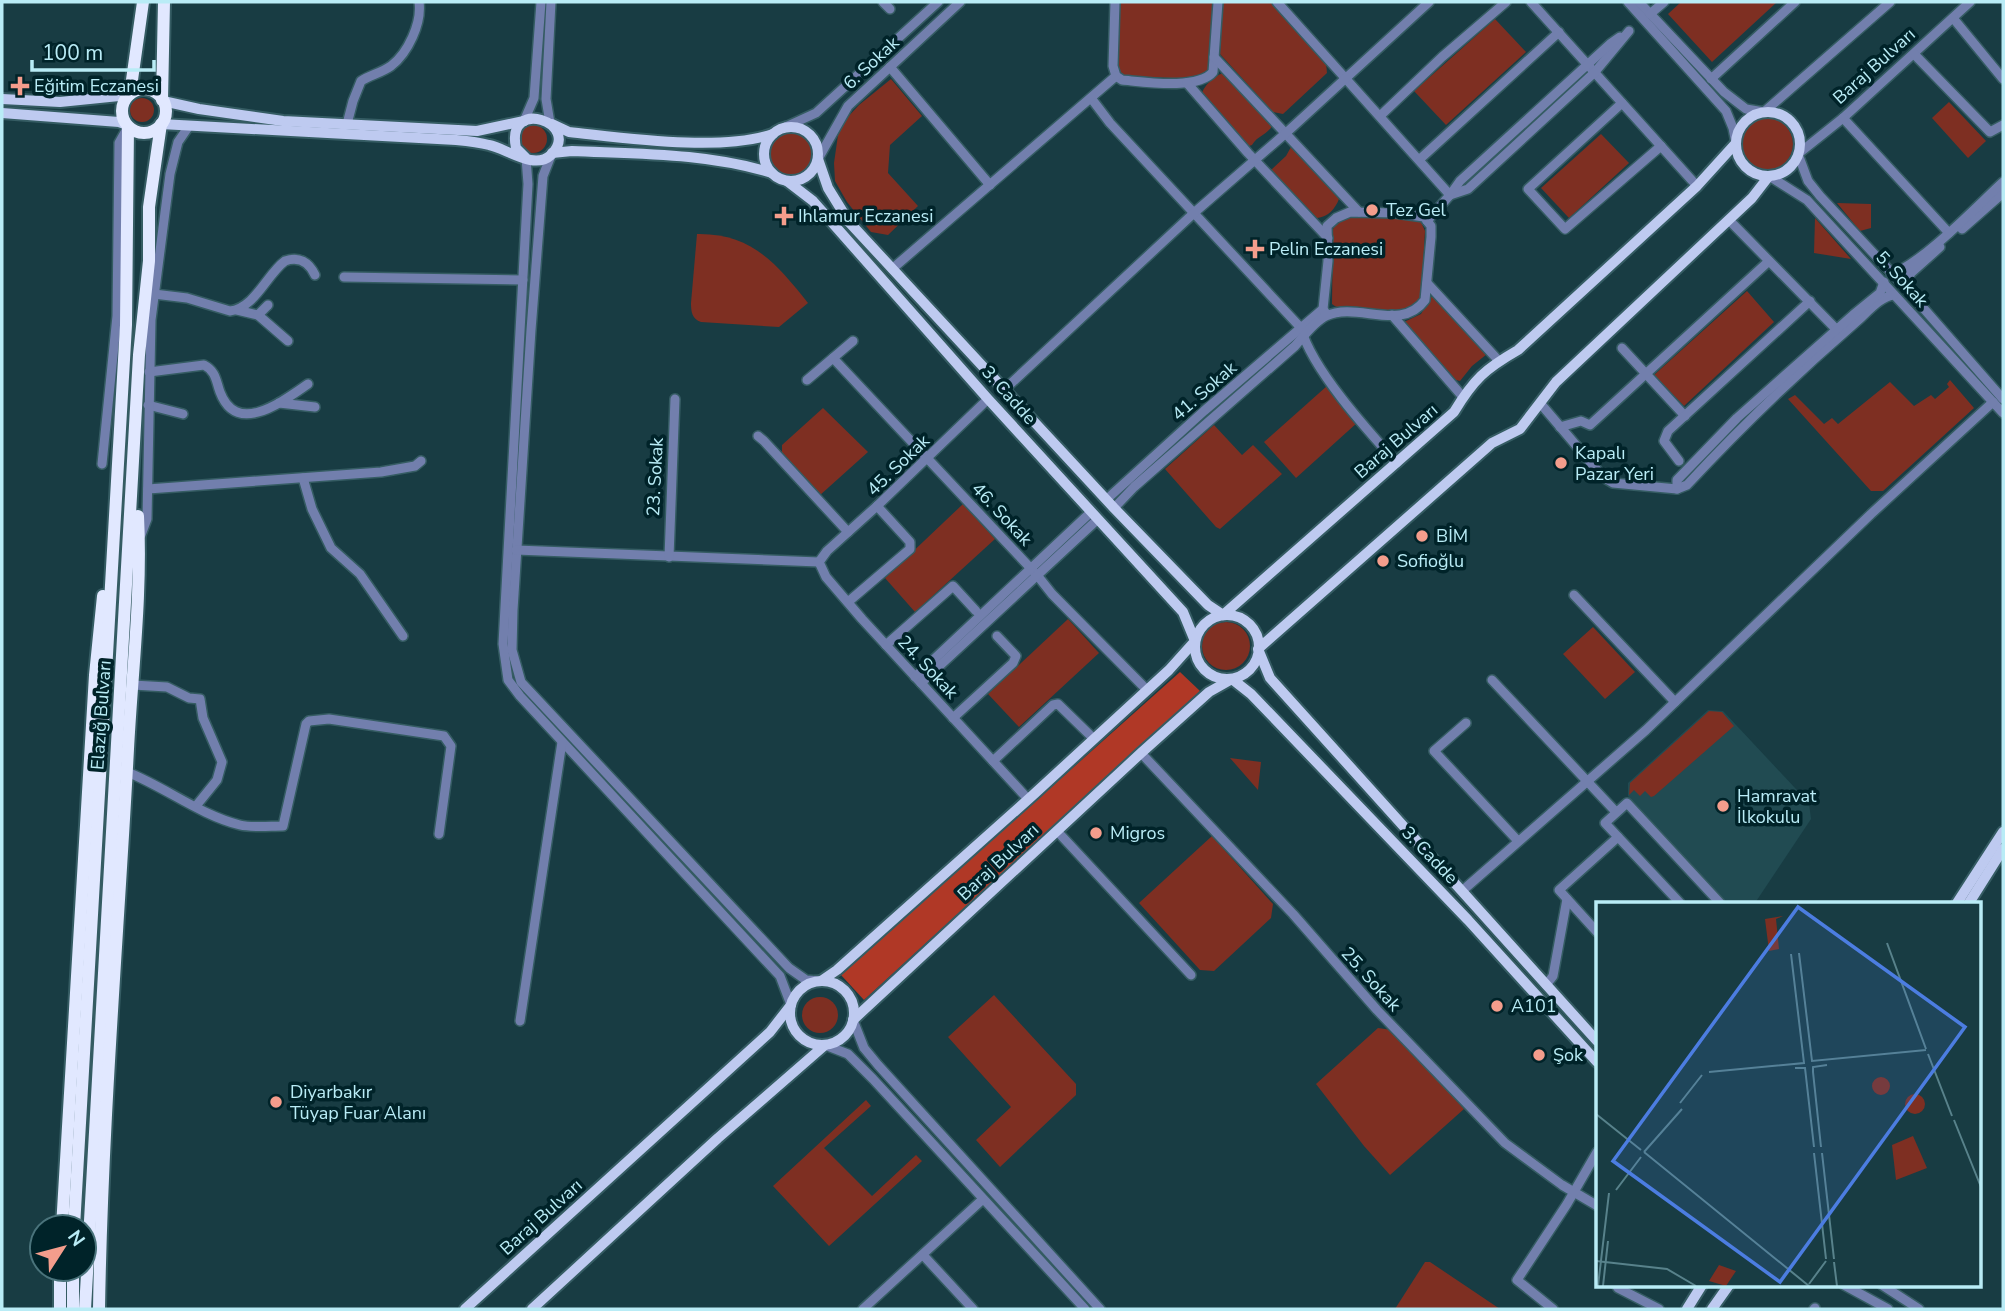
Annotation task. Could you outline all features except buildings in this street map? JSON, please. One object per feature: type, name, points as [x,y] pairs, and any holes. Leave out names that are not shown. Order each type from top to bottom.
[{"type":"highway","points":[[143,2],[129,95],[122,106],[122,114],[134,131],[149,132],[161,124],[165,112],[162,100],[164,2]]},
{"type":"highway","points":[[129,95],[144,89],[157,94],[162,100]]},
{"type":"highway","name":"Elazığ Bulvarı","points":[[85,1309],[139,355],[149,261],[149,207],[161,124]]},
{"type":"highway","name":"Elazığ Bulvarı","points":[[75,1213],[126,325],[128,126]]},
{"type":"highway","points":[[99,1309],[101,1212],[133,685],[139,540],[135,458]]},
{"type":"highway","points":[[63,1213],[95,675],[101,603],[113,541]]},
{"type":"highway","points":[[60,1283],[60,1309]]},
{"type":"highway","points":[[73,1309],[74,1283]]},
{"type":"main road","points":[[2,99],[60,102],[129,95]]},
{"type":"main road","points":[[162,100],[199,109],[283,121],[477,131],[537,118],[569,132],[685,141],[741,141],[789,127],[804,131],[816,143],[818,159],[810,174],[795,181],[787,181],[772,173],[714,159],[572,151],[552,153]]},
{"type":"main road","points":[[1258,649],[1492,443],[1520,429],[1556,382],[1752,198],[1769,176],[1787,169],[1798,154],[1800,143],[1793,123],[1774,112],[1764,111],[1741,125],[1736,142],[1740,159],[1745,166],[1752,172],[1769,176]]},
{"type":"main road","points":[[2,113],[120,122],[128,126]]},
{"type":"main road","points":[[524,121],[515,133],[514,140],[520,154],[526,158]]},
{"type":"main road","points":[[161,124],[456,140],[491,145],[526,158],[540,160],[556,148],[557,135],[550,123]]},
{"type":"main road","points":[[772,173],[766,166],[764,149],[777,131]]},
{"type":"main road","name":"Baraj Bulvarı","points":[[1223,615],[1454,412],[1469,387],[1489,367],[1518,350],[1697,186],[1736,142]]},
{"type":"main road","name":"3. Cadde","points":[[818,159],[828,188],[843,214],[1110,503],[1208,605],[1223,615]]},
{"type":"main road","name":"3. Cadde","points":[[787,181],[813,201],[1182,612],[1195,641]]},
{"type":"main road","points":[[1223,615],[1234,616],[1252,628],[1258,649],[1256,660],[1242,675],[1222,679],[1204,669],[1198,661],[1195,641],[1205,624],[1223,615]]},
{"type":"main road","name":"Baraj Bulvarı","points":[[821,981],[837,970],[1094,739],[1195,641]]},
{"type":"main road","name":"3. Cadde","points":[[1258,649],[1270,678],[1596,1040]]},
{"type":"main road","name":"Baraj Bulvarı","points":[[853,1020],[1141,753],[1209,692],[1232,679]]},
{"type":"main road","name":"3. Cadde","points":[[1232,679],[1251,694],[1459,910],[1596,1061]]},
{"type":"main road","points":[[1958,902],[2003,832]]},
{"type":"main road","points":[[1970,902],[2003,849]]},
{"type":"main road","points":[[532,1309],[718,1138],[825,1045],[843,1037],[853,1020],[852,1001],[839,986],[821,981],[802,988],[791,1005],[792,1025],[805,1041],[825,1045]]},
{"type":"main road","name":"Baraj Bulvarı","points":[[464,1309],[770,1032],[791,1005]]},
{"type":"main road","points":[[1687,1309],[1701,1286]]},
{"type":"main road","points":[[1712,1309],[1727,1286]]},
{"type":"street","points":[[347,124],[361,81],[391,66],[412,37],[421,14],[419,2]]},
{"type":"street","points":[[524,121],[534,98],[541,2]]},
{"type":"street","points":[[550,123],[546,99],[551,2]]},
{"type":"street","name":"6. Sokak","points":[[777,131],[816,113],[938,2]]},
{"type":"street","name":"6. Sokak","points":[[818,159],[848,106],[960,2]]},
{"type":"street","points":[[1105,2],[1114,13]]},
{"type":"street","points":[[1115,2],[1113,66],[1116,76],[1122,80],[1187,83],[1208,78],[1213,72],[1218,2]]},
{"type":"street","points":[[1277,2],[1450,195]]},
{"type":"street","points":[[1005,390],[1195,212],[1255,161],[1429,2]]},
{"type":"street","points":[[1380,116],[1442,57],[1506,2]]},
{"type":"street","points":[[1531,2],[1697,186]]},
{"type":"street","points":[[1628,2],[1726,111],[1736,142]]},
{"type":"street","points":[[1639,2],[1711,79],[1746,109],[1764,111],[1890,2]]},
{"type":"street","points":[[1650,14],[1664,2]]},
{"type":"street","points":[[1711,79],[1795,2]]},
{"type":"street","name":"Baraj Bulvarı","points":[[1798,154],[1843,118],[1970,2]]},
{"type":"street","points":[[1953,18],[2003,79]]},
{"type":"street","points":[[1427,221],[1460,181],[1609,44],[1629,31],[1595,72],[1468,189],[1450,195]]},
{"type":"street","points":[[1420,159],[1559,32]]},
{"type":"street","points":[[1914,54],[1990,132],[2003,125]]},
{"type":"street","points":[[1214,57],[1359,212]]},
{"type":"street","points":[[890,67],[990,185]]},
{"type":"street","points":[[892,269],[1116,76]]},
{"type":"street","points":[[1187,83],[1255,161],[1328,238]]},
{"type":"street","points":[[1091,98],[1110,123],[1195,212],[1302,333],[1314,359],[1372,436],[1397,463]]},
{"type":"street","points":[[1622,103],[1528,189],[1565,229],[1661,146]]},
{"type":"street","points":[[1843,118],[1949,233]]},
{"type":"street","points":[[102,464],[117,316],[118,143],[128,126]]},
{"type":"street","points":[[139,540],[147,519],[149,372],[154,294],[170,174],[178,142],[188,126]]},
{"type":"street","points":[[552,153],[543,176],[516,550],[512,650],[521,682],[789,968],[806,980],[821,981]]},
{"type":"street","name":"5. Sokak","points":[[1798,154],[1808,181],[2003,399]]},
{"type":"street","points":[[526,158],[528,184],[503,644],[508,680],[562,742],[780,976],[791,1005]]},
{"type":"street","name":"5. Sokak","points":[[1769,176],[1807,200],[2003,414]]},
{"type":"street","points":[[1891,274],[1903,270],[1949,233],[2003,182]]},
{"type":"street","points":[[1904,286],[1911,273],[2003,193]]},
{"type":"street","points":[[1350,212],[1395,213],[1424,218],[1427,221],[1431,226],[1431,237],[1427,283],[1425,300],[1419,308],[1412,313],[1392,315],[1325,312],[1327,226],[1336,218],[1350,212]]},
{"type":"street","points":[[1729,220],[1836,329]]},
{"type":"street","points":[[237,310],[285,261],[294,258],[303,260],[315,275]]},
{"type":"street","points":[[1560,427],[1581,421],[1590,425],[1769,261]]},
{"type":"street","points":[[344,277],[523,280]]},
{"type":"street","points":[[1677,489],[1677,480],[1737,418],[1880,293],[1884,282]]},
{"type":"street","points":[[1427,283],[1499,361]]},
{"type":"street","points":[[154,294],[187,298],[230,311],[258,315],[288,341]]},
{"type":"street","points":[[1540,403],[1603,477],[1613,483],[1677,489],[1687,485],[1741,427],[1842,335],[1885,298],[1894,295]]},
{"type":"street","points":[[1679,461],[1664,441],[1668,431],[1810,301]]},
{"type":"street","points":[[258,315],[268,305]]},
{"type":"street","name":"41. Sokak","points":[[1110,503],[1134,487],[1325,312]]},
{"type":"street","points":[[1392,315],[1463,397]]},
{"type":"street","points":[[807,380],[853,341]]},
{"type":"street","points":[[1622,348],[1685,416]]},
{"type":"street","name":"46. Sokak","points":[[833,358],[1034,571],[1059,601],[1147,690]]},
{"type":"street","points":[[149,372],[204,365],[210,368],[228,407],[235,413],[243,414],[266,410],[308,384]]},
{"type":"street","name":"23. Sokak","points":[[669,557],[675,399]]},
{"type":"street","name":"45. Sokak","points":[[819,562],[827,551],[988,399]]},
{"type":"street","points":[[1462,891],[1675,702],[1871,514],[1993,402]]},
{"type":"street","points":[[279,403],[315,407]]},
{"type":"street","points":[[148,405],[183,414]]},
{"type":"street","points":[[758,436],[848,532]]},
{"type":"street","points":[[148,489],[381,472],[415,466],[421,461]]},
{"type":"street","points":[[303,478],[312,509],[331,548],[360,574],[403,636]]},
{"type":"street","points":[[848,602],[910,549],[910,542],[877,506]]},
{"type":"street","points":[[918,680],[1095,515]]},
{"type":"street","points":[[516,550],[819,562]]},
{"type":"street","name":"24. Sokak","points":[[819,562],[826,577],[848,602],[1028,799]]},
{"type":"street","points":[[886,645],[953,586],[976,611]]},
{"type":"street","points":[[1574,595],[1675,702]]},
{"type":"street","points":[[953,718],[1013,663],[1016,656],[997,636]]},
{"type":"street","points":[[1492,680],[1616,812]]},
{"type":"street","points":[[133,685],[167,687],[188,698],[200,699],[203,718],[222,762],[222,771],[196,806]]},
{"type":"street","points":[[993,761],[1053,705],[1058,704],[1094,739]]},
{"type":"street","points":[[127,772],[242,826],[283,826],[306,724],[315,719],[329,719],[444,736],[451,746],[439,834]]},
{"type":"street","points":[[1466,723],[1434,751],[1518,841]]},
{"type":"street","points":[[520,1021],[562,742]]},
{"type":"street","name":"25. Sokak","points":[[1141,753],[1293,914],[1467,1106],[1505,1143],[1573,1193],[1596,1205]]},
{"type":"street","points":[[1679,902],[1605,823],[1628,803],[1719,902]]},
{"type":"street","points":[[1057,831],[1191,975]]},
{"type":"street","points":[[1596,931],[1559,890],[1618,837]]},
{"type":"street","points":[[1546,985],[1553,976],[1567,899]]},
{"type":"street","points":[[853,1020],[864,1048],[878,1065],[1100,1309]]},
{"type":"street","points":[[825,1045],[848,1054],[858,1063],[1085,1309]]},
{"type":"street","points":[[1553,1309],[1517,1280],[1596,1155]]},
{"type":"street","points":[[863,1309],[983,1199]]},
{"type":"street","points":[[923,1255],[973,1309]]},
{"type":"street","points":[[1617,1286],[1659,1309]]},
{"type":"street","points":[[1846,1286],[1888,1309]]},
{"type":"street","points":[[1884,1286],[1919,1309]]},
{"type":"shaded area","points":[[1120,2],[1213,2],[1208,71],[1197,79],[1121,76],[1116,68]]},
{"type":"shaded area","points":[[1271,2],[1326,63],[1327,73],[1283,114],[1273,112],[1220,54],[1222,3]]},
{"type":"shaded area","points":[[1681,2],[1777,2],[1712,62],[1668,14]]},
{"type":"shaded area","points":[[1495,19],[1526,52],[1446,125],[1414,91]]},
{"type":"shaded area","points":[[1223,73],[1272,126],[1252,145],[1249,146],[1202,94],[1210,81]]},
{"type":"shaded area","points":[[891,79],[922,116],[890,145],[888,173],[918,206],[888,235],[871,232],[847,202],[835,181],[834,163],[838,135],[846,119]]},
{"type":"shaded area","points":[[142,98],[153,105],[154,110],[147,121],[142,122],[131,115],[130,110],[137,99]]},
{"type":"shaded area","points":[[1949,102],[1986,141],[1968,158],[1932,118]]},
{"type":"shaded area","points":[[1767,118],[1777,120],[1785,126],[1791,134],[1791,154],[1785,162],[1777,168],[1767,170],[1757,168],[1749,162],[1743,154],[1741,144],[1743,134],[1749,126],[1757,120]]},
{"type":"shaded area","points":[[533,125],[543,129],[547,139],[543,149],[533,153],[523,149],[519,139],[523,129]]},
{"type":"shaded area","points":[[791,133],[806,139],[812,154],[806,169],[791,175],[776,169],[770,154],[776,139]]},
{"type":"shaded area","points":[[1601,134],[1629,163],[1569,218],[1541,188]]},
{"type":"shaded area","points":[[1291,147],[1339,199],[1325,216],[1317,218],[1271,170],[1286,156]]},
{"type":"shaded area","points":[[1837,203],[1871,204],[1871,228],[1860,231]]},
{"type":"shaded area","points":[[1347,216],[1409,218],[1421,222],[1425,231],[1421,300],[1406,310],[1356,311],[1332,304],[1333,229]]},
{"type":"shaded area","points":[[1815,218],[1851,259],[1814,253]]},
{"type":"shaded area","points":[[697,234],[733,239],[761,253],[785,275],[808,303],[779,327],[698,321],[691,309]]},
{"type":"shaded area","points":[[1747,291],[1774,322],[1684,406],[1654,375]]},
{"type":"shaded area","points":[[1431,297],[1435,297],[1487,354],[1472,366],[1460,381],[1456,380],[1404,322],[1421,314]]},
{"type":"shaded area","points":[[1950,380],[1974,408],[1883,491],[1871,491],[1788,399],[1795,395],[1824,424],[1832,418],[1838,424],[1890,382],[1914,406],[1931,395],[1935,399],[1949,387],[1947,384]]},
{"type":"shaded area","points":[[1327,386],[1358,422],[1296,478],[1264,442]]},
{"type":"shaded area","points":[[823,408],[868,452],[819,496],[782,454],[782,445]]},
{"type":"shaded area","points":[[1214,425],[1242,455],[1253,445],[1282,474],[1220,529],[1165,469]]},
{"type":"shaded area","points":[[963,504],[995,539],[915,612],[885,578]]},
{"type":"shaded area","points":[[1068,619],[1099,653],[1019,727],[988,694]]},
{"type":"shaded area","points":[[1226,622],[1243,629],[1250,646],[1243,663],[1226,670],[1209,663],[1202,646],[1209,629]]},
{"type":"shaded area","points":[[1593,627],[1635,672],[1605,699],[1563,654]]},
{"type":"shaded area","points":[[1180,672],[1200,691],[864,1000],[841,975]]},
{"type":"shaded area","name":"Hamravat İlkokulu","points":[[1708,710],[1723,711],[1809,803],[1811,819],[1756,902],[1724,902],[1628,796],[1628,783]]},
{"type":"shaded area","points":[[1709,711],[1722,712],[1734,726],[1654,796],[1651,797],[1645,791],[1640,796],[1634,790],[1629,795],[1630,783]]},
{"type":"shaded area","points":[[1230,758],[1261,762],[1258,790]]},
{"type":"shaded area","points":[[1212,836],[1273,904],[1271,918],[1214,971],[1200,970],[1139,903]]},
{"type":"shaded area","points":[[994,995],[1076,1084],[1076,1095],[1000,1167],[976,1140],[1011,1107],[948,1037]]},
{"type":"shaded area","points":[[820,997],[833,1002],[838,1015],[833,1028],[820,1033],[807,1028],[802,1015],[807,1002]]},
{"type":"shaded area","points":[[1378,1028],[1392,1030],[1464,1109],[1390,1175],[1316,1084]]},
{"type":"shaded area","points":[[866,1100],[871,1106],[824,1148],[872,1196],[916,1155],[922,1161],[829,1246],[773,1186]]},
{"type":"shaded area","points":[[1425,1262],[1430,1262],[1500,1309],[1395,1309]]},
{"type":"place","name":"Eğitim Eczanesi","points":[[20,86]]},
{"type":"place","name":"Tez Gel","points":[[1372,210]]},
{"type":"place","name":"Ihlamur Eczanesi","points":[[784,216]]},
{"type":"place","name":"Pelin Eczanesi","points":[[1255,249]]},
{"type":"place","name":"Kapalı Pazar Yeri","points":[[1561,463]]},
{"type":"place","name":"BİM","points":[[1422,536]]},
{"type":"place","name":"Sofioğlu","points":[[1383,561]]},
{"type":"place","name":"Hamravat İlkokulu","points":[[1723,806]]},
{"type":"place","name":"Migros","points":[[1096,833]]},
{"type":"place","name":"A101","points":[[1497,1006]]},
{"type":"place","name":"Şok","points":[[1539,1055]]},
{"type":"place","name":"Diyarbakır Tüyap Fuar Alanı","points":[[276,1102]]}]
